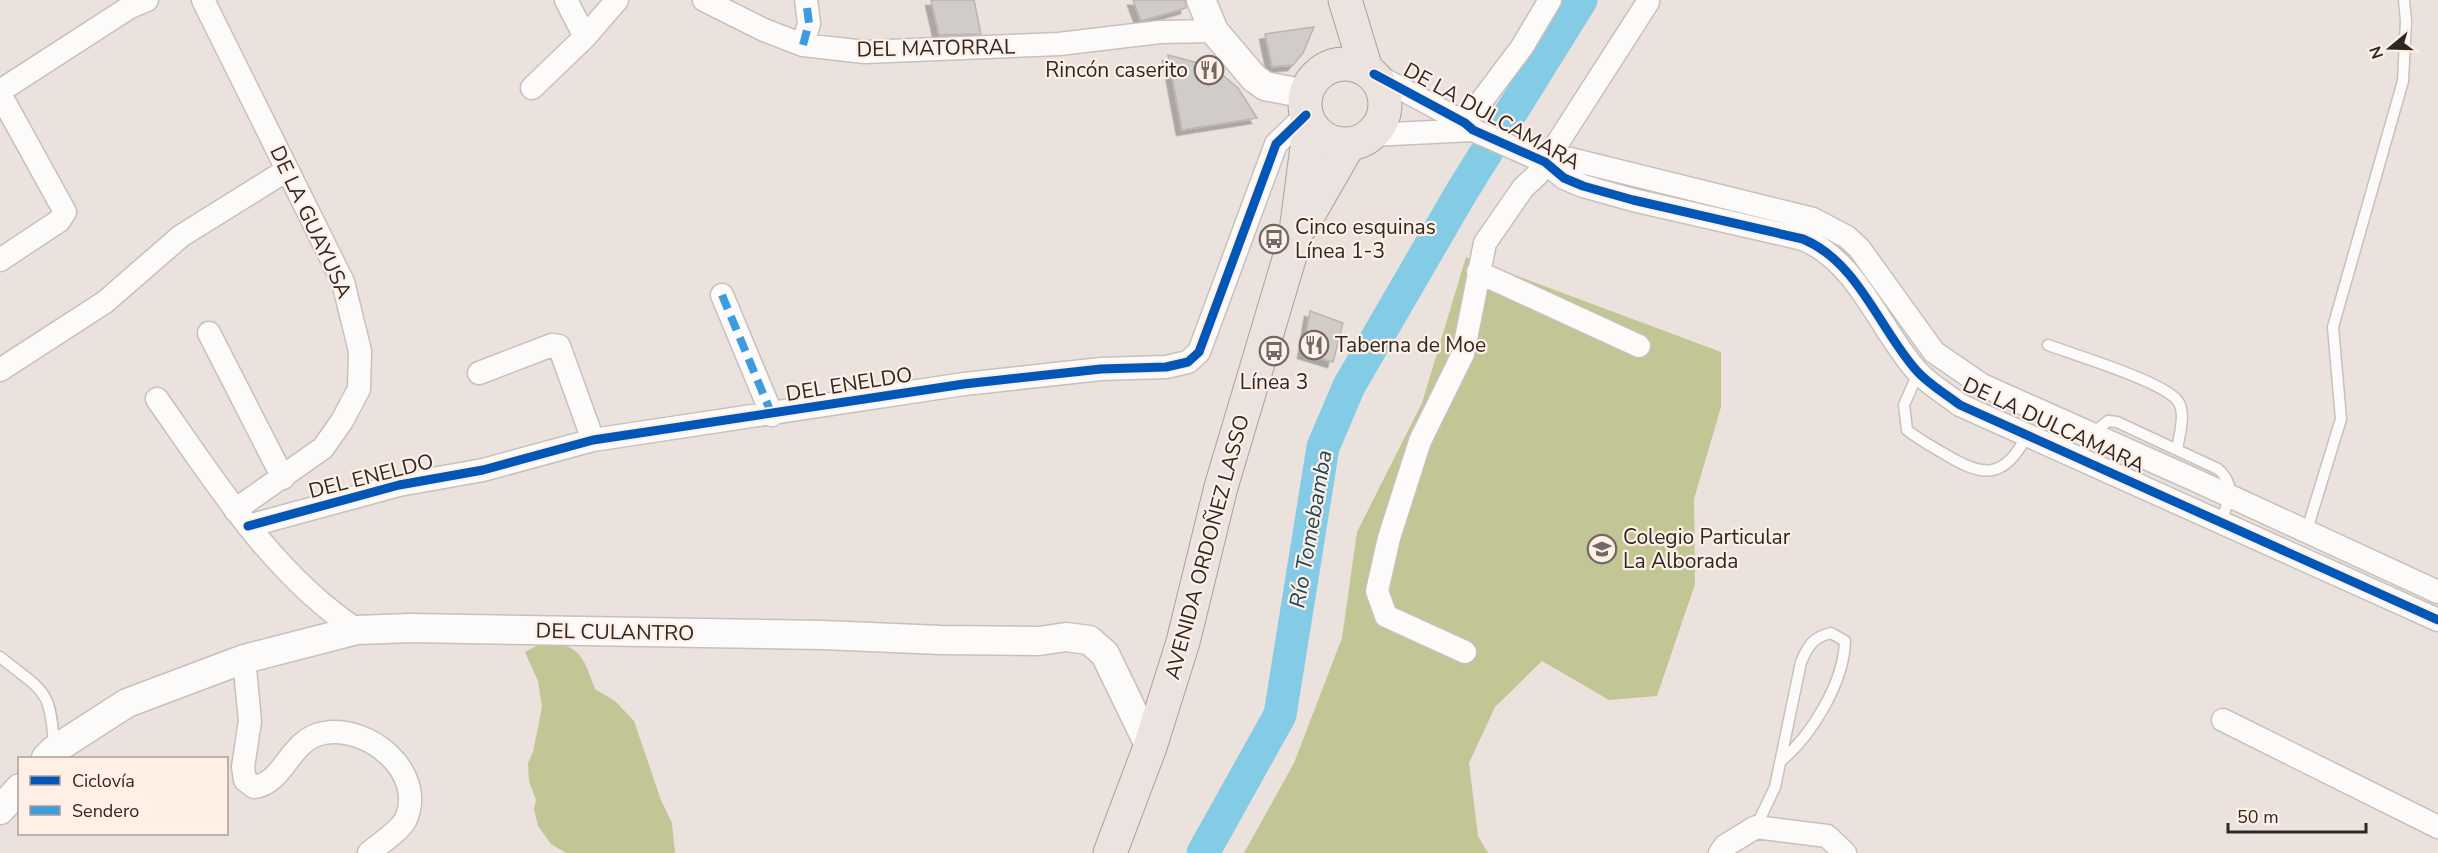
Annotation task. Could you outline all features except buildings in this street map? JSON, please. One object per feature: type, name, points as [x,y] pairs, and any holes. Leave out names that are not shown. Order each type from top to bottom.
[{"type":"main road","points":[[1329,66],[1345,0]]},
{"type":"main road","points":[[1345,0],[1370,71],[1382,86],[1386,104],[1379,126],[1360,140],[1326,140],[1307,111],[1318,72],[1329,66],[1354,64],[1370,71]]},
{"type":"main road","name":"AVENIDA ORDOÑEZ LASSO","points":[[1110,853],[1150,747],[1183,642],[1221,487],[1295,239],[1307,111]]},
{"type":"main road","name":"AVENIDA ORDOÑEZ LASSO","points":[[1295,239],[1360,140]]},
{"type":"street","points":[[0,260],[59,221],[65,212],[0,92],[130,7],[147,0]]},
{"type":"street","points":[[566,0],[585,37]]},
{"type":"street","points":[[532,88],[585,37],[617,0]]},
{"type":"street","name":"DEL MATORRAL","points":[[704,0],[764,30],[802,45],[865,52],[1059,44],[1160,32],[1214,31]]},
{"type":"street","points":[[802,45],[809,23],[806,0]]},
{"type":"street","points":[[1201,0],[1214,31],[1254,78],[1307,111]]},
{"type":"street","points":[[1472,129],[1550,0]]},
{"type":"street","points":[[1465,652],[1386,616],[1377,591],[1389,537],[1411,465],[1463,354],[1478,272],[1490,232],[1541,161],[1648,2]]},
{"type":"street","name":"DE LA GUAYUSA","points":[[210,3],[287,170],[343,282],[360,351],[359,389],[342,421],[323,448],[284,478],[241,518]]},
{"type":"street","name":"DE LA DULCAMARA","points":[[1370,71],[1472,129],[1541,161],[1564,178],[1582,186],[1803,239],[1819,246],[1852,277],[1888,333],[1918,373],[1960,405],[2438,620]]},
{"type":"street","name":"DEL ENELDO","points":[[241,518],[483,470],[593,440],[772,415],[964,384],[1101,369],[1166,367],[1188,362],[1199,352],[1276,144],[1307,111]]},
{"type":"street","name":"DE LA DULCAMARA","points":[[1360,140],[1472,129]]},
{"type":"street","name":"DE LA DULCAMARA","points":[[1541,161],[1570,159],[1813,219],[1832,228],[1847,237],[1871,262],[1934,352],[1982,386],[2230,496],[2438,592]]},
{"type":"street","points":[[0,370],[105,302],[181,236],[287,170]]},
{"type":"street","points":[[1478,272],[1639,346]]},
{"type":"street","points":[[722,295],[772,415]]},
{"type":"street","points":[[209,333],[284,478]]},
{"type":"street","points":[[479,373],[552,345],[559,345],[593,440]]},
{"type":"street","points":[[157,399],[241,518],[328,612],[357,630]]},
{"type":"street","name":"DEL CULANTRO","points":[[50,754],[127,703],[244,658],[357,630],[433,628],[1039,641],[1066,637],[1089,640],[1105,654],[1150,747]]},
{"type":"street","points":[[244,658],[250,721],[243,767],[245,780],[254,787],[271,782],[290,755],[305,742],[323,733],[360,735],[382,748],[399,766],[412,800],[405,821],[369,853]]},
{"type":"street","points":[[2223,720],[2438,827]]},
{"type":"street","points":[[0,810],[18,790]]},
{"type":"street","points":[[1720,853],[1725,846],[1756,826],[1827,836],[1845,853]]},
{"type":"lane","points":[[2306,533],[2341,419],[2333,327],[2403,81],[2406,21],[2404,0]]},
{"type":"lane","points":[[2048,345],[2153,385],[2177,400],[2182,413],[2177,450]]},
{"type":"lane","points":[[1918,373],[1904,405],[1907,430],[1969,469],[1998,469],[2017,454],[2027,435]]},
{"type":"lane","points":[[2092,434],[2104,423],[2111,421],[2223,473],[2229,481],[2230,496],[2221,521]]},
{"type":"lane","points":[[1756,826],[1775,787],[1801,662],[1809,646],[1818,636],[1831,633],[1845,641],[1845,660],[1811,728],[1799,746],[1781,761]]},
{"type":"lane","points":[[0,657],[40,688],[47,697],[51,709],[50,754]]},
{"type":"green space","points":[[1466,257],[1721,352],[1721,407],[1694,499],[1695,584],[1657,696],[1609,700],[1542,661],[1495,707],[1469,763],[1478,836],[1488,853],[1244,853],[1294,763],[1342,638],[1357,532],[1422,403]]},
{"type":"green space","points":[[544,642],[566,646],[579,655],[588,669],[595,689],[615,701],[634,721],[661,800],[672,823],[675,853],[566,853],[551,844],[538,826],[534,809],[536,800],[529,781],[528,763],[533,752],[542,707],[538,681],[525,652]]},
{"type":"waterway","name":"Río Tomebamba","points":[[1203,853],[1280,715],[1323,447],[1349,386],[1461,193],[1581,0]]},
{"type":"marked path","points":[[803,45],[809,23],[806,0]]},
{"type":"marked path","points":[[722,295],[772,415]]},
{"type":"cycle path","points":[[1374,74],[1465,123],[1473,130],[1545,162],[1564,178],[1583,186],[1633,200],[1803,239],[1839,263],[1866,297],[1916,370],[1960,405],[2438,620]]},
{"type":"cycle path","points":[[248,526],[399,485],[483,470],[593,440],[964,384],[1101,369],[1166,367],[1188,362],[1199,352],[1276,144],[1306,115]]},
{"type":"place","name":"Rincón caserito","points":[[1209,70]]},
{"type":"place","name":"Cinco esquinas Línea 1-3","points":[[1274,239]]},
{"type":"place","name":"Taberna de Moe","points":[[1314,345]]},
{"type":"place","name":"Línea 3","points":[[1274,351]]},
{"type":"place","name":"Colegio Particular La Alborada","points":[[1602,549]]}]
